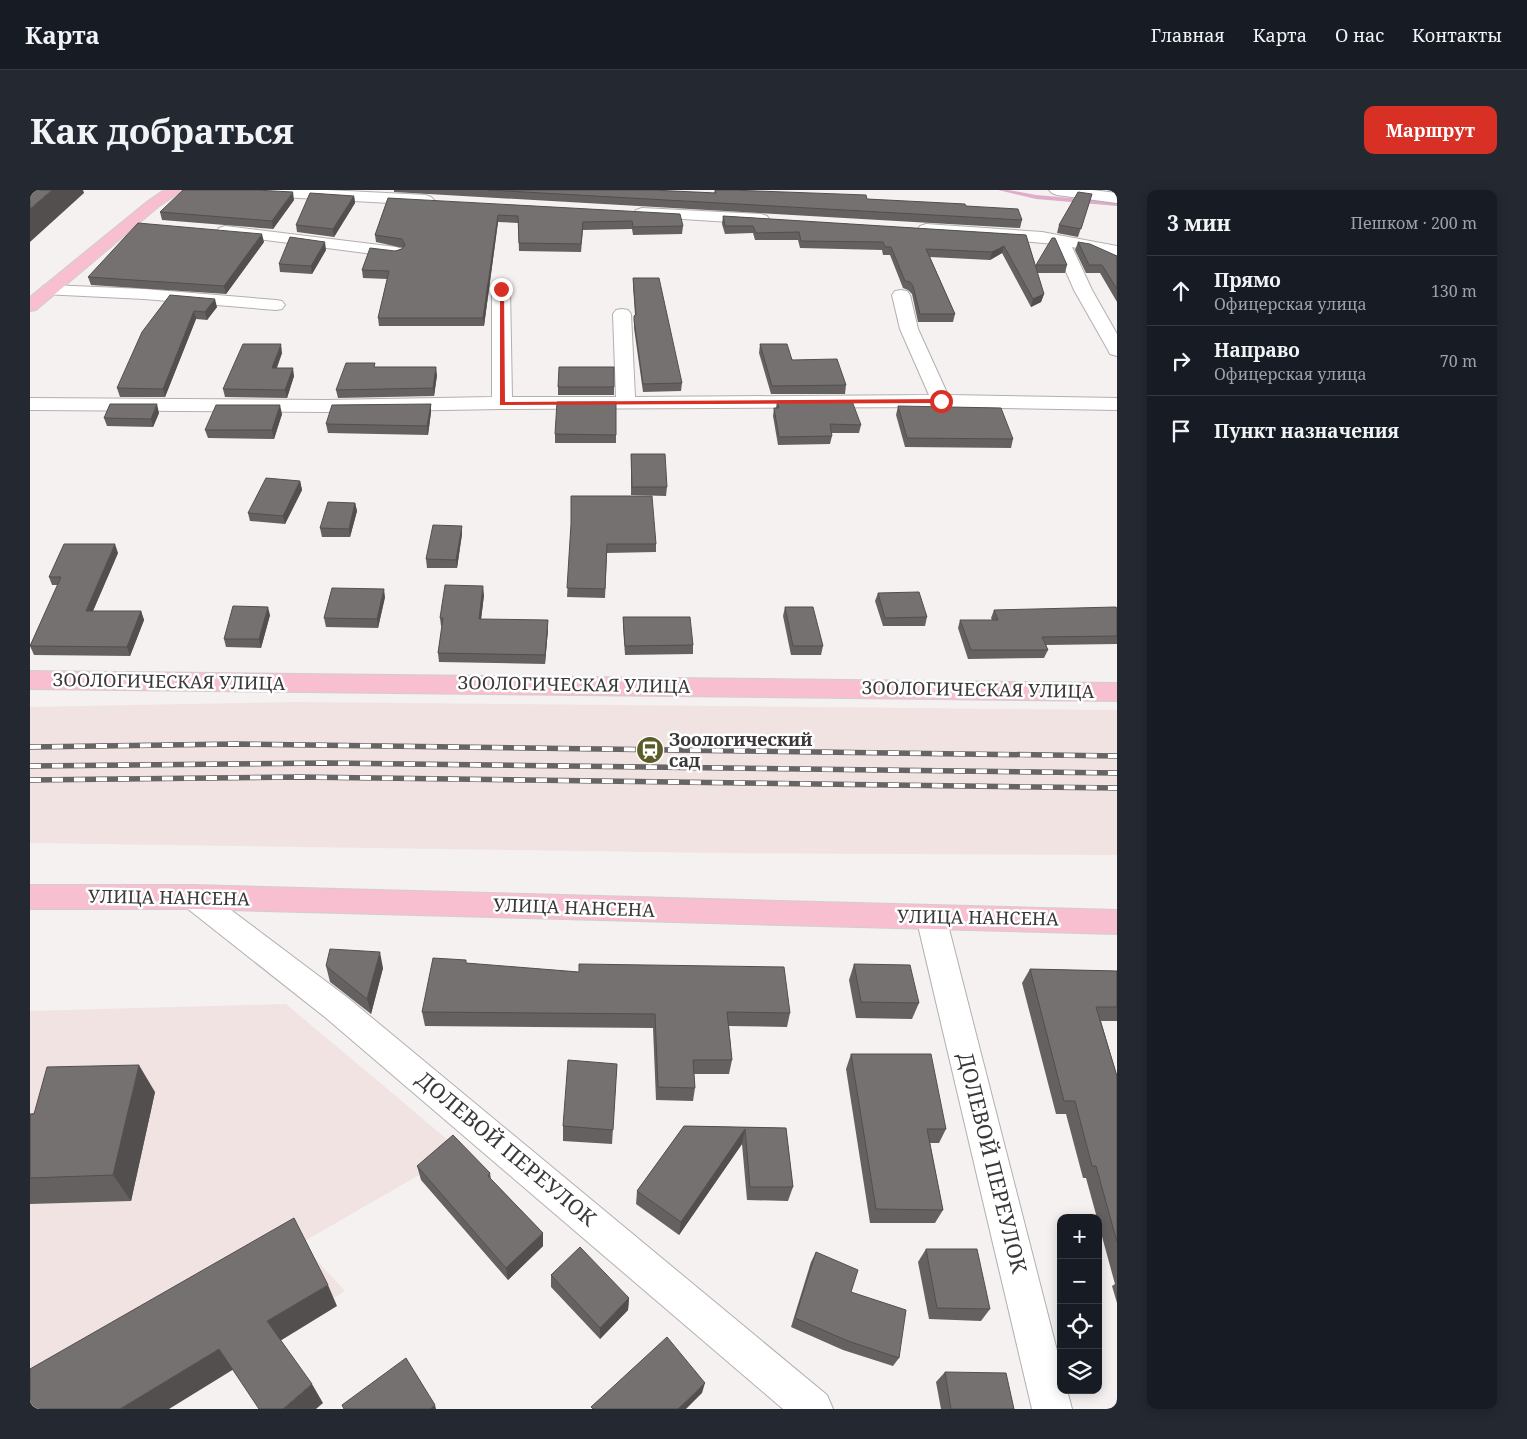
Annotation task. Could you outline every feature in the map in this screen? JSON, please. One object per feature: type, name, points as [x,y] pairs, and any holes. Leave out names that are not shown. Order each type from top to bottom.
[{"type":"main road","points":[[30,306],[129,224],[175,190]]},
{"type":"main road","name":"ЗООЛОГИЧЕСКАЯ УЛИЦА","points":[[30,680],[1117,692]]},
{"type":"main road","name":"УЛИЦА НАНСЕНА","points":[[30,897],[193,897],[1117,922]]},
{"type":"street","points":[[243,190],[442,201]]},
{"type":"street","points":[[1057,190],[1117,198]]},
{"type":"street","points":[[622,212],[781,221]]},
{"type":"street","points":[[129,224],[154,226]]},
{"type":"street","points":[[911,228],[1000,233],[1060,240],[1117,251]]},
{"type":"street","points":[[207,230],[274,236],[396,252]]},
{"type":"street","points":[[1060,240],[1083,290],[1117,350]]},
{"type":"street","points":[[501,289],[502,403]]},
{"type":"street","points":[[49,290],[144,294],[276,306]]},
{"type":"street","points":[[901,295],[909,329],[941,401]]},
{"type":"street","points":[[622,314],[626,403]]},
{"type":"street","points":[[30,404],[327,406],[502,403],[941,401],[1117,404]]},
{"type":"street","name":"ДОЛЕВОЙ ПЕРЕУЛОК","points":[[193,897],[338,1008],[813,1409]]},
{"type":"street","name":"ДОЛЕВОЙ ПЕРЕУЛОК","points":[[931,918],[1052,1409]]},
{"type":"shaded area","points":[[296,702],[1117,710],[1117,855],[724,853],[30,843],[30,707]]},
{"type":"shaded area","points":[[286,1004],[461,1151],[301,1243],[345,1291],[156,1409],[30,1409],[30,1011]]},
{"type":"building","points":[[30,190],[52,190],[30,209]]},
{"type":"building","points":[[183,190],[293,192],[272,221],[160,212]]},
{"type":"building","points":[[488,190],[652,190],[716,193],[715,190],[730,190],[866,195],[867,199],[1018,209],[1022,220]]},
{"type":"building","points":[[1078,192],[1092,194],[1081,229],[1059,225]]},
{"type":"building","points":[[310,193],[354,196],[333,229],[296,225]]},
{"type":"building","points":[[388,198],[680,214],[683,226],[633,227],[632,221],[583,222],[581,244],[519,243],[518,216],[498,215],[483,318],[378,318],[389,271],[362,270],[370,248],[395,251],[402,249],[405,245],[402,239],[375,235]]},
{"type":"building","points":[[723,216],[1026,235],[1044,294],[1033,299],[1004,246],[992,252],[926,249],[955,314],[920,314],[913,286],[910,282],[905,281],[891,247],[885,247],[883,242],[801,241],[799,232],[756,233],[753,226],[725,226]]},
{"type":"building","points":[[138,223],[262,234],[224,286],[88,277]]},
{"type":"building","points":[[290,237],[325,242],[311,266],[279,264]]},
{"type":"building","points":[[1052,238],[1055,238],[1067,265],[1036,265]]},
{"type":"building","points":[[1078,242],[1090,244],[1117,256],[1117,289],[1102,265],[1089,265]]},
{"type":"building","points":[[633,278],[659,278],[682,383],[643,384],[634,320],[636,315]]},
{"type":"building","points":[[170,295],[215,299],[205,312],[194,311],[163,389],[117,388],[142,332]]},
{"type":"building","points":[[243,344],[281,344],[272,368],[293,368],[285,390],[223,389]]},
{"type":"building","points":[[760,344],[787,344],[792,360],[837,359],[846,385],[772,386]]},
{"type":"building","points":[[346,363],[375,363],[374,367],[436,367],[433,388],[336,390]]},
{"type":"building","points":[[559,367],[614,367],[614,387],[558,387]]},
{"type":"building","points":[[777,401],[852,401],[861,425],[830,424],[832,436],[779,437],[774,408],[779,408]]},
{"type":"building","points":[[557,402],[616,402],[616,435],[555,434]]},
{"type":"building","points":[[110,404],[157,404],[151,419],[104,418]]},
{"type":"building","points":[[431,404],[427,426],[326,424],[332,405]]},
{"type":"building","points":[[216,405],[280,405],[272,430],[205,430]]},
{"type":"building","points":[[898,406],[1001,408],[1013,439],[907,438]]},
{"type":"building","points":[[631,454],[665,454],[667,487],[632,487]]},
{"type":"building","points":[[266,478],[300,481],[283,516],[248,513]]},
{"type":"building","points":[[571,496],[652,496],[656,544],[607,544],[605,589],[567,588]]},
{"type":"building","points":[[328,502],[355,503],[349,529],[320,528]]},
{"type":"building","points":[[433,525],[462,526],[456,560],[426,559]]},
{"type":"building","points":[[64,544],[115,544],[86,611],[141,611],[127,647],[30,646],[61,577],[49,577]]},
{"type":"building","points":[[445,585],[483,586],[479,619],[548,620],[545,655],[438,653],[443,618],[440,618]]},
{"type":"building","points":[[332,588],[384,589],[377,619],[324,618]]},
{"type":"building","points":[[919,592],[927,617],[885,618],[878,593]]},
{"type":"building","points":[[233,606],[268,607],[259,639],[224,639]]},
{"type":"building","points":[[785,607],[813,607],[823,646],[793,646]]},
{"type":"building","points":[[1116,607],[1117,636],[1042,637],[1048,650],[971,650],[960,620],[998,620],[994,610]]},
{"type":"building","points":[[623,617],[690,617],[693,645],[625,646]]},
{"type":"building","points":[[330,949],[380,952],[367,999],[326,966]]},
{"type":"building","points":[[433,958],[466,960],[466,963],[579,972],[579,964],[784,967],[790,1013],[727,1012],[732,1060],[693,1060],[695,1088],[658,1087],[655,1014],[422,1012]]},
{"type":"building","points":[[854,964],[910,965],[919,1003],[861,1002]]},
{"type":"building","points":[[1030,969],[1117,971],[1117,1007],[1096,1007],[1117,1076],[1117,1242],[1096,1166],[1092,1166],[1075,1101],[1064,1101]]},
{"type":"building","points":[[851,1054],[931,1054],[946,1129],[927,1129],[943,1210],[876,1209]]},
{"type":"building","points":[[568,1060],[617,1064],[613,1130],[563,1126]]},
{"type":"building","points":[[139,1065],[113,1175],[30,1178],[30,1114],[34,1114],[47,1067]]},
{"type":"building","points":[[684,1126],[786,1128],[793,1187],[750,1187],[745,1129],[681,1222],[637,1191]]},
{"type":"building","points":[[453,1135],[490,1173],[488,1176],[543,1233],[506,1268],[417,1166]]},
{"type":"building","points":[[294,1218],[328,1285],[267,1321],[312,1384],[283,1409],[259,1409],[219,1349],[120,1409],[30,1409],[30,1369]]},
{"type":"building","points":[[580,1247],[629,1298],[600,1328],[551,1275]]},
{"type":"building","points":[[926,1249],[977,1249],[990,1309],[937,1308]]},
{"type":"building","points":[[816,1252],[858,1270],[851,1292],[906,1310],[899,1358],[848,1341],[795,1318]]},
{"type":"building","points":[[667,1337],[705,1383],[678,1409],[593,1409],[591,1407]]},
{"type":"building","points":[[406,1358],[435,1405],[430,1409],[344,1409],[342,1405]]},
{"type":"building","points":[[945,1372],[1006,1373],[1014,1409],[951,1409]]},
{"type":"waterway","points":[[1001,190],[1036,197],[1117,204]]},
{"type":"railway","points":[[30,747],[236,744],[1117,756]]},
{"type":"railway","points":[[30,766],[328,763],[1117,773]]},
{"type":"railway","points":[[30,780],[298,777],[1117,788]]},
{"type":"place","name":"Зоологический сад","points":[[650,750]]},
{"type":"route","points":[[501,289],[502,403],[941,401]]}]
